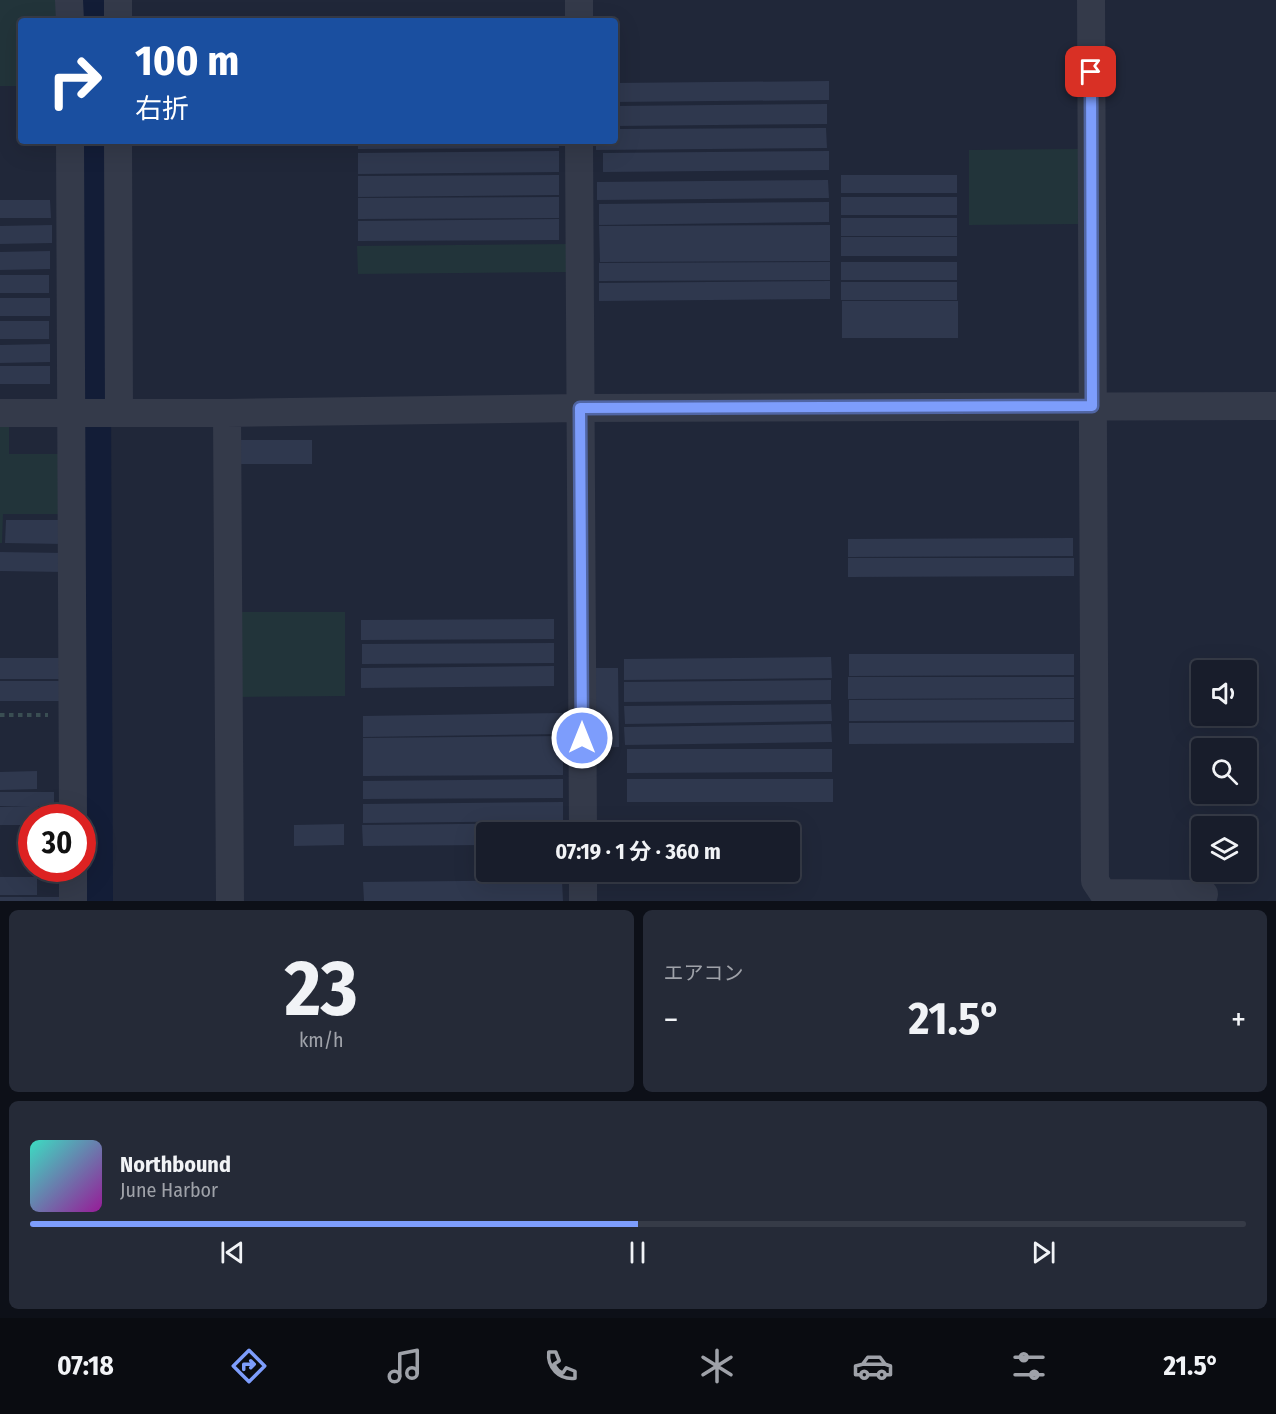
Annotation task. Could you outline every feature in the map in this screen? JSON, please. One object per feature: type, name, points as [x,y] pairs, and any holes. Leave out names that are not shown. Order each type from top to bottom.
[{"type":"street","points":[[69,0],[70,18]]},
{"type":"street","points":[[118,0],[118,18]]},
{"type":"street","points":[[579,0],[579,18]]},
{"type":"street","points":[[1091,0],[1095,881],[1103,893],[1204,894],[1202,901]]},
{"type":"street","points":[[70,144],[73,804]]},
{"type":"street","points":[[118,144],[119,412]]},
{"type":"street","points":[[579,144],[583,822]]},
{"type":"street","points":[[0,413],[227,413],[580,408],[1276,406]]},
{"type":"street","points":[[227,413],[230,901]]},
{"type":"street","points":[[73,882],[74,901]]},
{"type":"street","points":[[583,882],[583,901]]},
{"type":"path","points":[[0,715],[73,715]]},
{"type":"shaded area","points":[[0,0],[63,0],[63,18],[18,18],[18,86],[0,86]]},
{"type":"shaded area","points":[[1079,149],[1080,224],[969,225],[969,150]]},
{"type":"shaded area","points":[[569,244],[570,272],[358,274],[357,246]]},
{"type":"shaded area","points":[[9,420],[9,454],[63,454],[61,514],[3,514],[2,543],[0,543],[0,421]]},
{"type":"shaded area","points":[[238,612],[345,612],[345,696],[239,697]]},
{"type":"water","points":[[78,0],[109,0],[109,18],[78,18]]},
{"type":"water","points":[[78,144],[110,144],[113,901],[79,901],[81,882],[96,882],[96,804],[82,804]]},
{"type":"building","points":[[829,81],[829,100],[618,102],[618,83]]},
{"type":"building","points":[[827,104],[827,124],[618,126],[618,106]]},
{"type":"building","points":[[826,128],[827,148],[596,150],[596,144],[618,144],[618,129]]},
{"type":"building","points":[[358,144],[559,144],[559,148],[358,149]]},
{"type":"building","points":[[559,151],[559,172],[358,174],[358,153]]},
{"type":"building","points":[[829,151],[829,170],[603,172],[603,153]]},
{"type":"building","points":[[559,175],[559,195],[358,197],[358,176]]},
{"type":"building","points":[[841,175],[957,175],[957,193],[841,193]]},
{"type":"building","points":[[828,180],[829,198],[597,200],[597,182]]},
{"type":"building","points":[[559,197],[559,218],[358,219],[358,198]]},
{"type":"building","points":[[841,197],[957,197],[957,215],[841,215]]},
{"type":"building","points":[[0,200],[50,200],[51,218],[0,218]]},
{"type":"building","points":[[829,202],[829,222],[599,225],[599,204]]},
{"type":"building","points":[[841,218],[957,218],[957,236],[841,236]]},
{"type":"building","points":[[559,219],[559,240],[358,241],[358,221]]},
{"type":"building","points":[[52,225],[52,243],[0,244],[0,226]]},
{"type":"building","points":[[830,225],[830,261],[600,262],[599,226]]},
{"type":"building","points":[[841,237],[957,237],[957,256],[841,256]]},
{"type":"building","points":[[50,251],[50,269],[0,270],[0,252]]},
{"type":"building","points":[[830,262],[830,280],[599,281],[599,263]]},
{"type":"building","points":[[841,262],[957,262],[957,280],[841,280]]},
{"type":"building","points":[[0,275],[49,275],[49,293],[0,293]]},
{"type":"building","points":[[830,281],[830,299],[599,301],[599,283]]},
{"type":"building","points":[[841,282],[957,282],[957,300],[841,300]]},
{"type":"building","points":[[0,298],[50,298],[50,316],[0,316]]},
{"type":"building","points":[[842,301],[958,301],[958,338],[842,338]]},
{"type":"building","points":[[0,321],[49,321],[49,339],[0,339]]},
{"type":"building","points":[[50,344],[50,362],[0,363],[0,345]]},
{"type":"building","points":[[0,366],[50,366],[50,384],[0,384]]},
{"type":"building","points":[[238,440],[312,440],[312,464],[238,464]]},
{"type":"building","points":[[6,520],[64,520],[64,544],[5,543]]},
{"type":"building","points":[[1073,538],[1073,556],[848,557],[848,539]]},
{"type":"building","points":[[0,552],[65,553],[65,572],[0,571]]},
{"type":"building","points":[[848,558],[1074,558],[1074,576],[848,577]]},
{"type":"building","points":[[554,619],[554,639],[361,640],[361,620]]},
{"type":"building","points":[[554,643],[554,663],[362,664],[362,644]]},
{"type":"building","points":[[849,654],[1074,654],[1074,675],[849,676]]},
{"type":"building","points":[[831,657],[832,678],[624,680],[624,659]]},
{"type":"building","points":[[0,658],[62,658],[62,679],[0,679]]},
{"type":"building","points":[[554,666],[554,686],[361,688],[361,668]]},
{"type":"building","points":[[595,668],[618,668],[619,747],[596,748]]},
{"type":"building","points":[[848,677],[1074,677],[1074,698],[848,699]]},
{"type":"building","points":[[831,680],[831,700],[624,702],[624,682]]},
{"type":"building","points":[[0,681],[62,681],[62,701],[0,701]]},
{"type":"building","points":[[1074,699],[1074,720],[849,721],[849,700]]},
{"type":"building","points":[[831,704],[832,721],[625,724],[624,706]]},
{"type":"building","points":[[562,713],[562,734],[363,737],[363,716]]},
{"type":"building","points":[[1074,722],[1074,743],[849,744],[849,723]]},
{"type":"building","points":[[831,724],[832,742],[625,745],[624,727]]},
{"type":"building","points":[[563,736],[563,775],[363,776],[363,738]]},
{"type":"building","points":[[627,749],[832,749],[832,772],[627,773]]},
{"type":"building","points":[[37,771],[37,789],[0,790],[0,772]]},
{"type":"building","points":[[563,779],[563,798],[363,799],[363,781]]},
{"type":"building","points":[[627,779],[833,779],[833,802],[627,802]]},
{"type":"building","points":[[0,792],[54,792],[54,804],[0,806]]},
{"type":"building","points":[[563,802],[563,821],[363,823],[363,804]]},
{"type":"building","points":[[0,807],[18,807],[18,825],[0,825]]},
{"type":"building","points":[[344,824],[344,845],[294,846],[294,825]]},
{"type":"building","points":[[476,824],[476,845],[363,846],[362,825]]},
{"type":"building","points":[[0,877],[18,877],[18,882],[37,882],[37,895],[0,895]]},
{"type":"building","points":[[363,882],[562,882],[563,901],[364,901]]},
{"type":"building","points":[[0,897],[64,897],[64,901],[0,901]]},
{"type":"route","points":[[582,738],[580,408],[1092,406],[1091,72]]}]
